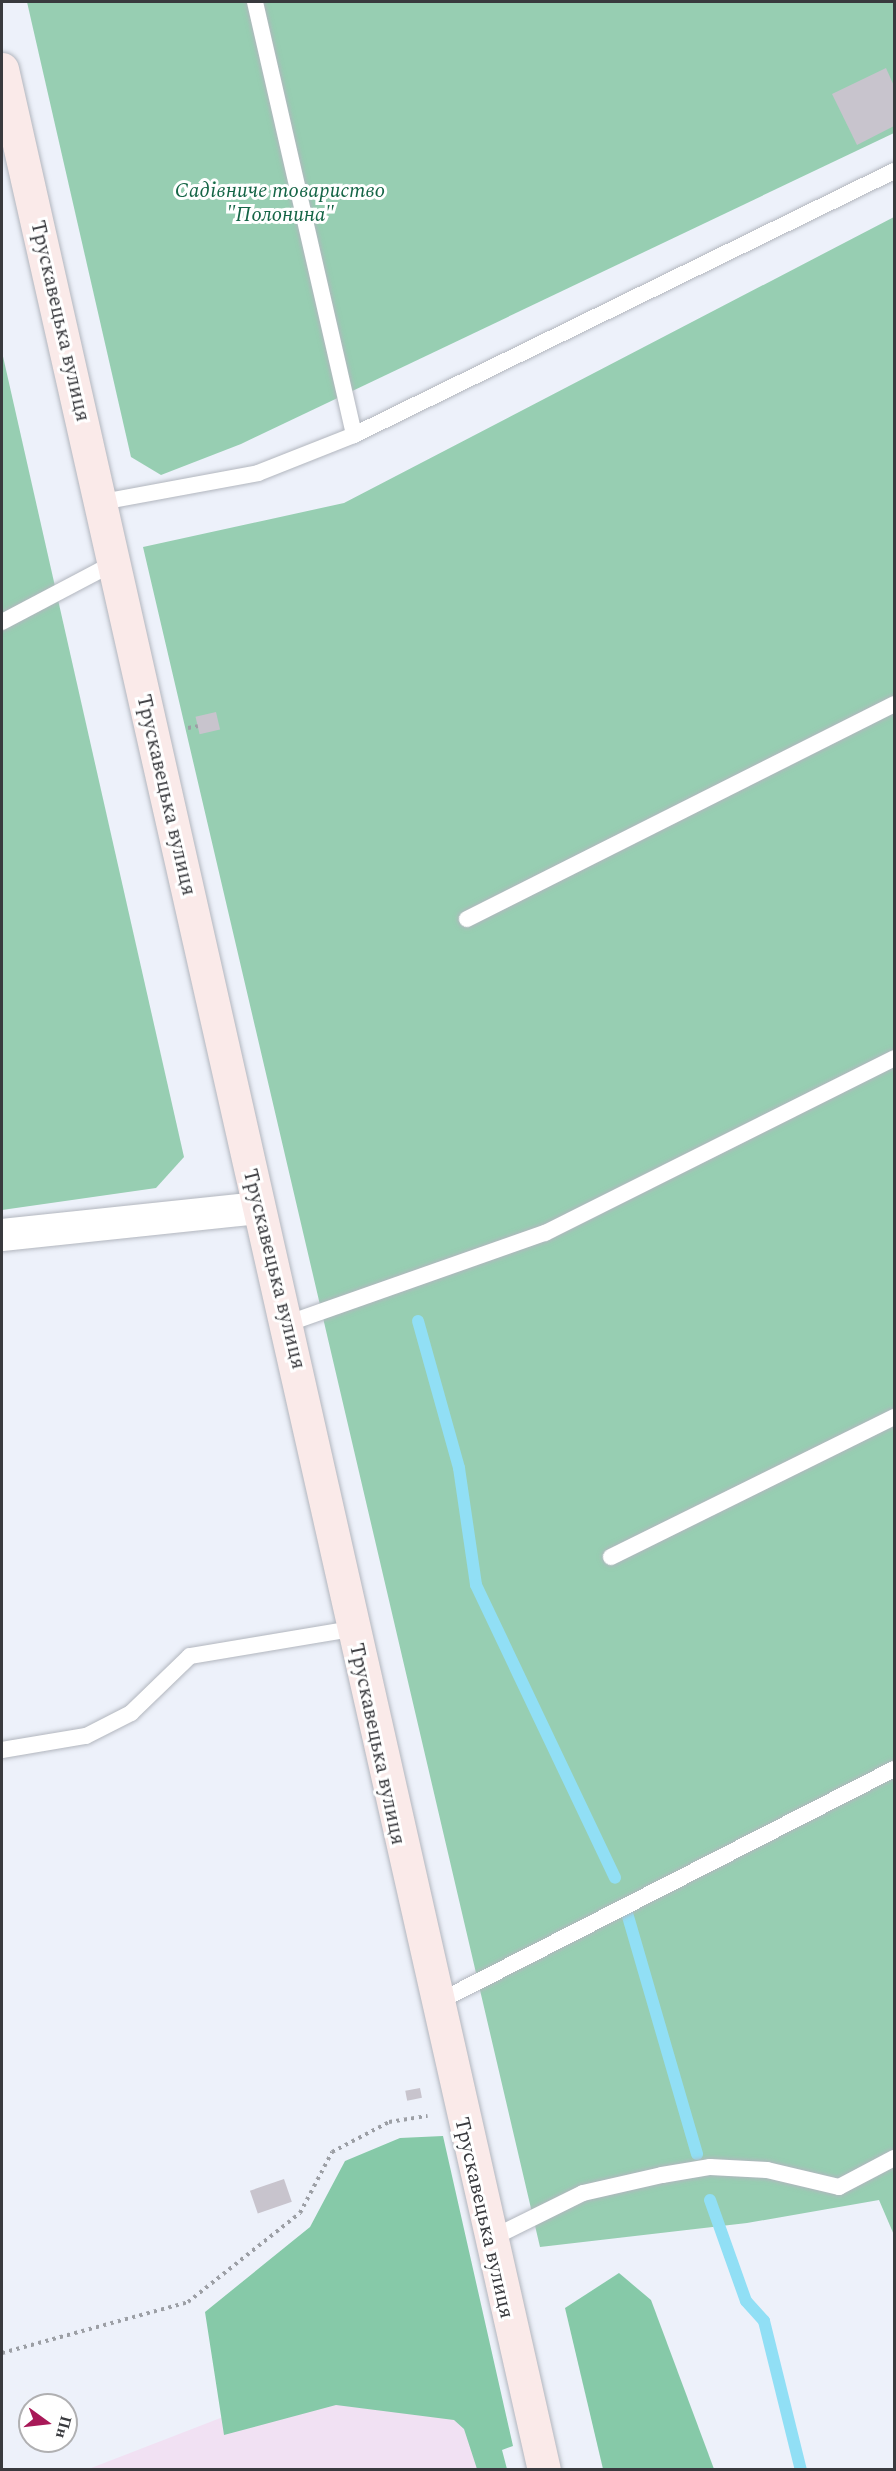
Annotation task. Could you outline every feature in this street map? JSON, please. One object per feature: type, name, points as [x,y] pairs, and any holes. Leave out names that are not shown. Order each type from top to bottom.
[{"type":"street","name":"Трускавецька вулиця","points":[[3,86],[102,502],[258,1208],[289,1323],[352,1629],[459,2112],[544,2469]]},
{"type":"street","points":[[2,1235],[258,1208]]},
{"type":"lane","points":[[255,2],[354,435]]},
{"type":"lane","points":[[102,502],[258,473],[354,435],[894,171]]},
{"type":"lane","points":[[2,622],[114,563]]},
{"type":"lane","points":[[467,918],[894,704]]},
{"type":"lane","points":[[289,1323],[545,1233],[894,1058]]},
{"type":"lane","points":[[611,1557],[894,1417]]},
{"type":"lane","points":[[2,1750],[86,1736],[131,1713],[190,1656],[352,1629]]},
{"type":"lane","points":[[435,2004],[894,1769]]},
{"type":"lane","points":[[490,2239],[583,2193],[662,2175],[710,2168],[767,2170],[839,2187],[894,2158]]},
{"type":"path","points":[[192,727],[198,726]]},
{"type":"path","points":[[2,2353],[189,2302],[300,2213],[332,2152],[389,2122],[459,2112]]},
{"type":"shaded area","points":[[450,2334],[485,2470],[86,2470],[277,2396]]},
{"type":"green space","name":"Садівниче товариство \"Полонина\"","points":[[27,2],[894,2],[894,133],[241,444],[161,475],[131,457]]},
{"type":"green space","points":[[894,217],[894,2235],[879,2200],[747,2223],[540,2247],[143,547],[344,503]]},
{"type":"green space","points":[[2,352],[184,1157],[156,1188],[2,1210]]},
{"type":"green space","points":[[443,2136],[513,2446],[502,2450],[507,2469],[477,2469],[464,2429],[454,2420],[336,2405],[224,2435],[205,2312],[310,2227],[345,2161],[400,2138]]},
{"type":"green space","points":[[619,2273],[651,2300],[714,2469],[603,2469],[565,2308]]},
{"type":"building","points":[[886,68],[894,86],[894,126],[857,145],[832,94]]},
{"type":"building","points":[[216,712],[220,730],[200,734],[196,717]]},
{"type":"building","points":[[420,2088],[422,2098],[407,2101],[405,2091]]},
{"type":"building","points":[[284,2179],[292,2202],[258,2213],[250,2191]]},
{"type":"waterway","points":[[418,1321],[459,1468],[476,1585],[615,1878]]},
{"type":"waterway","points":[[627,1913],[697,2154]]},
{"type":"waterway","points":[[710,2200],[746,2301],[764,2321],[801,2470]]}]
